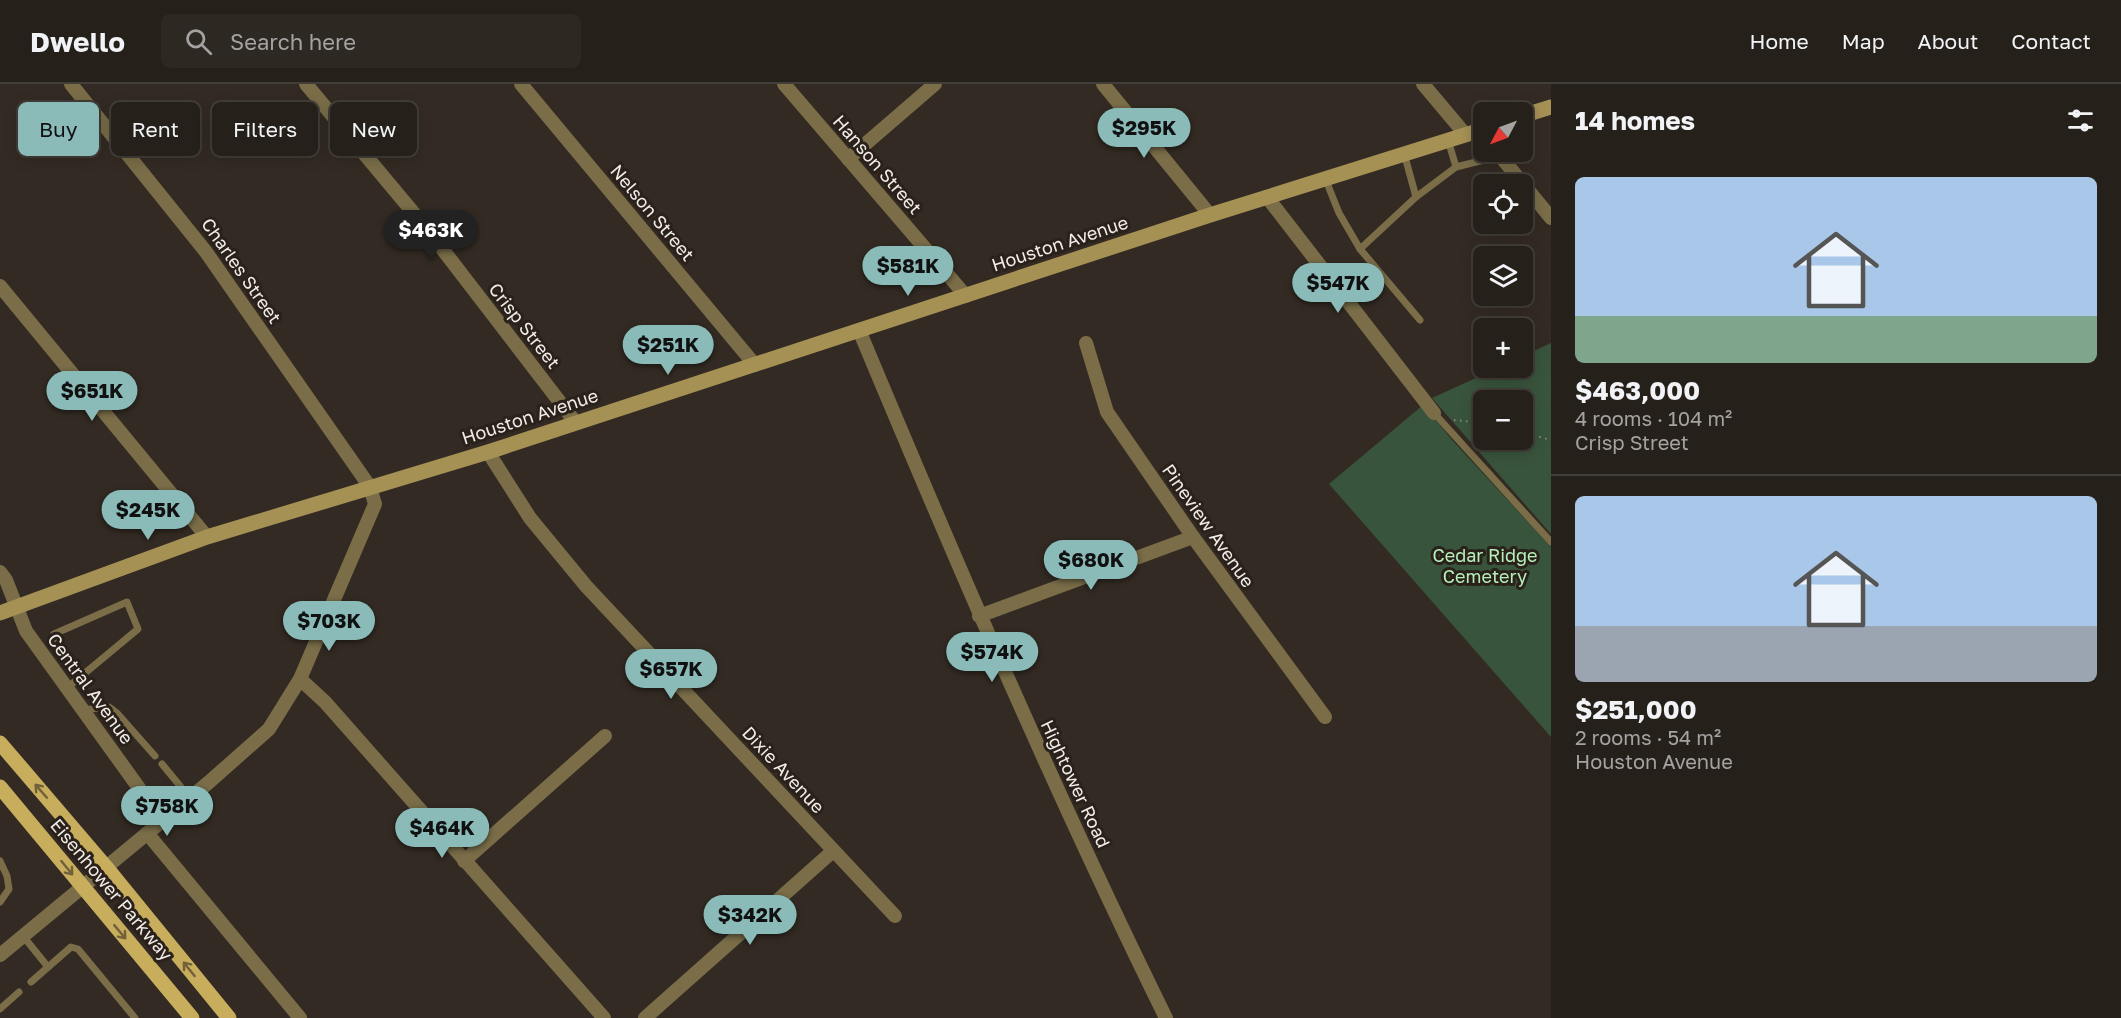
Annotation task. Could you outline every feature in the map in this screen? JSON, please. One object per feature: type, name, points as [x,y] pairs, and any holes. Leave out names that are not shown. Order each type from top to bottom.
[{"type":"main road","name":"Eisenhower Parkway","points":[[0,743],[106,867],[229,1018]]},
{"type":"main road","name":"Eisenhower Parkway","points":[[0,787],[192,1018]]},
{"type":"street","name":"Charles Street","points":[[71,84],[206,252],[370,487]]},
{"type":"street","name":"Crisp Street","points":[[306,84],[426,229],[576,423]]},
{"type":"street","name":"Nelson Street","points":[[520,84],[755,365]]},
{"type":"street","name":"Hanson Street","points":[[784,84],[966,296]]},
{"type":"street","points":[[848,159],[935,84]]},
{"type":"street","points":[[1102,84],[1210,215]]},
{"type":"street","points":[[1423,84],[1473,128]]},
{"type":"street","points":[[1533,113],[1551,107]]},
{"type":"street","name":"Houston Avenue","points":[[0,613],[16,605],[207,537],[488,452],[1404,152],[1473,133]]},
{"type":"street","points":[[1505,162],[1551,218]]},
{"type":"street","points":[[1267,197],[1438,417]]},
{"type":"street","points":[[0,286],[207,537]]},
{"type":"street","name":"Hightower Road","points":[[859,330],[979,616],[1166,1018]]},
{"type":"street","name":"Pineview Avenue","points":[[1086,343],[1107,412],[1193,537],[1325,717]]},
{"type":"street","name":"Dixie Avenue","points":[[488,452],[530,518],[586,586],[895,916]]},
{"type":"street","points":[[0,955],[190,798],[269,729],[300,679],[370,517],[375,504],[370,487]]},
{"type":"street","points":[[979,616],[1193,537]]},
{"type":"street","name":"Central Avenue","points":[[0,572],[6,580],[26,631],[72,683],[82,710],[162,820]]},
{"type":"street","points":[[300,679],[325,702],[604,1018]]},
{"type":"street","points":[[464,861],[605,736]]},
{"type":"street","points":[[147,833],[300,1018]]},
{"type":"street","points":[[645,1018],[833,851]]},
{"type":"lane","points":[[1448,140],[1456,167]]},
{"type":"lane","points":[[1404,152],[1416,197]]},
{"type":"lane","points":[[1360,249],[1416,197],[1456,167],[1473,162]]},
{"type":"lane","points":[[1325,178],[1339,213],[1360,249],[1420,320]]},
{"type":"lane","points":[[1438,417],[1551,542]]},
{"type":"lane","points":[[127,602],[138,629],[72,683],[54,634],[127,602]]},
{"type":"lane","points":[[82,710],[109,707],[155,756]]},
{"type":"lane","points":[[162,764],[190,798]]},
{"type":"lane","points":[[0,861],[7,876],[9,889],[0,902]]},
{"type":"lane","points":[[23,936],[48,967]]},
{"type":"lane","points":[[31,982],[71,947],[78,948],[135,1018]]},
{"type":"lane","points":[[0,1009],[19,992]]},
{"type":"path","points":[[1438,417],[1473,421]]},
{"type":"path","points":[[1533,435],[1551,440]]},
{"type":"green space","points":[[1551,343],[1551,534],[1478,450],[1533,450],[1533,390],[1473,390],[1473,445],[1432,398],[1476,378],[1533,378],[1533,351]]},
{"type":"green space","name":"Cedar Ridge Cemetery","points":[[1423,405],[1453,441],[1551,547],[1551,737],[1329,484]]}]
